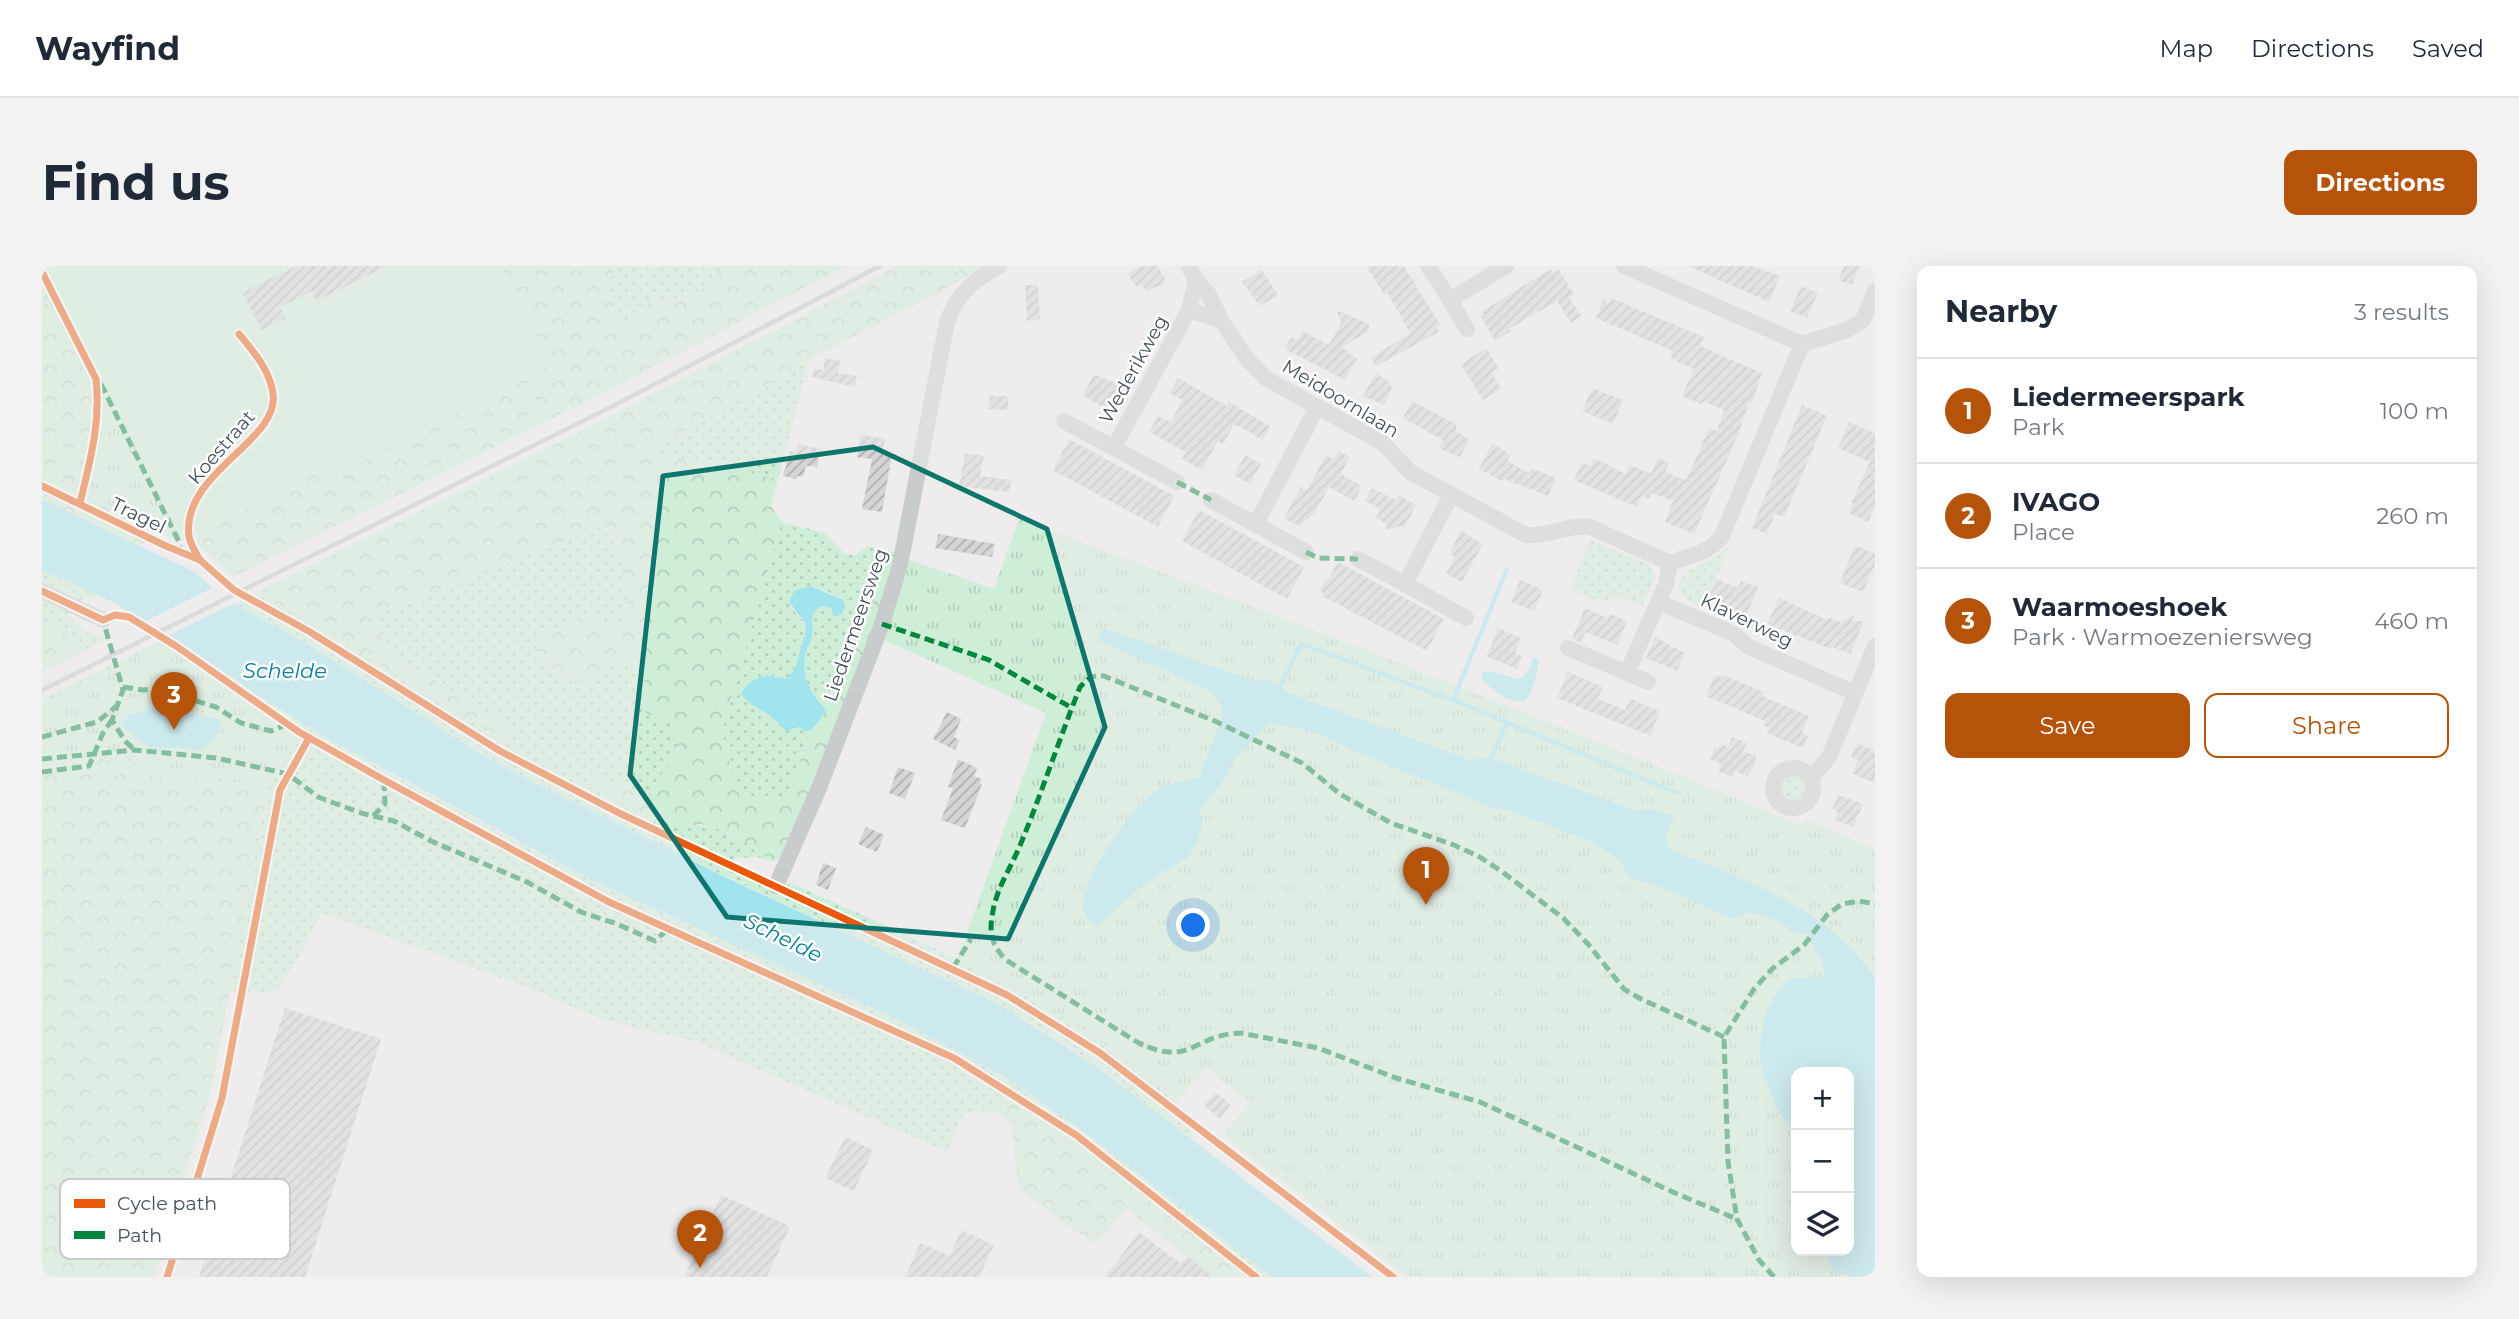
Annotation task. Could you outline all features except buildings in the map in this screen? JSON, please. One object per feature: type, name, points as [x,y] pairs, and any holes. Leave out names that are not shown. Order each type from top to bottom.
[{"type":"street","name":"Liedermeersweg","points":[[776,886],[819,788],[882,624],[900,565],[935,377],[953,304],[969,285],[999,266]]},
{"type":"street","points":[[1428,266],[1467,330]]},
{"type":"street","points":[[1450,300],[1506,266]]},
{"type":"street","points":[[1623,266],[1802,344],[1847,330],[1863,320],[1875,291]]},
{"type":"street","name":"Meidoornlaan","points":[[1189,310],[1195,271]]},
{"type":"street","name":"Meidoornlaan","points":[[1195,271],[1221,320],[1267,380],[1383,443],[1410,472],[1525,535],[1540,536],[1576,525],[1590,527],[1670,563]]},
{"type":"street","points":[[1189,310],[1221,320]]},
{"type":"street","name":"Wederikweg","points":[[1114,447],[1189,310]]},
{"type":"street","points":[[1627,673],[1666,584],[1670,563],[1707,550],[1716,545],[1722,536],[1802,344]]},
{"type":"street","points":[[1256,524],[1317,407]]},
{"type":"street","name":"Wederikweg","points":[[1064,421],[1177,482]]},
{"type":"street","points":[[1405,584],[1451,495]]},
{"type":"street","points":[[1211,500],[1306,552]]},
{"type":"street","points":[[1358,559],[1466,618]]},
{"type":"street","points":[[42,591],[103,620]]},
{"type":"street","name":"Klaverweg","points":[[1658,601],[1734,634],[1749,647],[1855,693]]},
{"type":"street","points":[[1811,778],[1829,757],[1875,646]]},
{"type":"street","points":[[1568,648],[1648,682]]},
{"type":"highlighted area","points":[[873,447],[1047,529],[1105,727],[1008,939],[727,917],[630,775],[663,476]]},
{"type":"green space","points":[[42,266],[45,266],[116,406],[96,393],[93,381],[42,294]]},
{"type":"green space","points":[[45,266],[501,266],[551,365],[332,478],[327,469],[311,465],[278,495],[197,528],[196,544],[183,540]]},
{"type":"green space","points":[[501,266],[613,266],[610,300],[614,314],[626,325],[636,322],[644,307],[653,298],[680,301],[702,291],[723,266],[846,266],[606,392],[233,577],[196,544],[197,528],[278,495],[311,465],[328,469],[331,478],[551,365]]},
{"type":"green space","points":[[613,266],[723,266],[702,291],[680,301],[668,298],[644,307],[636,322],[626,325],[614,314],[610,300]]},
{"type":"green space","points":[[897,266],[982,266],[961,280],[809,360],[649,452],[778,479],[771,506],[782,522],[722,731],[732,774],[751,800],[786,800],[811,731],[821,719],[829,701],[881,549],[898,553],[880,618],[784,854],[774,862],[734,835],[701,824],[670,828],[588,786],[593,779],[644,796],[678,754],[671,724],[644,712],[646,687],[641,675],[631,665],[622,661],[583,684],[556,671],[536,650],[538,636],[562,629],[580,615],[620,624],[628,599],[612,530],[603,526],[373,616],[391,655],[507,724],[512,736],[505,743],[258,592],[617,413]]},
{"type":"green space","points":[[42,294],[93,381],[96,393],[115,407],[157,532],[139,547],[42,500]]},
{"type":"green space","points":[[809,360],[778,479],[648,453]]},
{"type":"green space","points":[[106,385],[183,540],[170,538],[84,495],[101,441],[100,390]]},
{"type":"green space","points":[[1019,519],[1412,668],[1802,826],[1805,820],[1875,849],[1875,1277],[1408,1277],[1223,1136],[1250,1102],[1207,1068],[1177,1101],[1068,1021],[957,960],[1046,713],[882,639],[910,560],[994,589]]},
{"type":"green space","points":[[782,522],[825,533],[844,553],[855,555],[868,546],[881,549],[826,709],[815,697],[808,683],[804,660],[812,636],[814,613],[821,606],[831,608],[833,594],[811,586],[790,606],[805,624],[806,630],[795,669],[786,679],[774,675],[757,709],[773,716],[776,723],[811,730],[786,800],[751,800],[732,774],[722,731]]},
{"type":"green space","points":[[603,525],[611,530],[621,560],[628,599],[620,625],[580,615],[562,629],[538,636],[544,663],[562,676],[583,684],[622,661],[637,670],[646,688],[644,712],[671,724],[678,754],[644,796],[593,779],[691,825],[725,832],[774,862],[758,857],[734,858],[730,871],[783,894],[789,882],[956,958],[1033,998],[1096,1040],[1177,1101],[1170,1115],[1195,1133],[1191,1140],[1093,1063],[1039,1028],[855,937],[614,824],[494,762],[304,642],[233,604],[258,592],[505,743],[416,669],[391,655],[373,616]]},
{"type":"green space","points":[[1590,540],[1647,563],[1652,568],[1654,580],[1643,606],[1620,597],[1601,602],[1570,590]]},
{"type":"green space","points":[[1730,545],[1703,608],[1686,600],[1679,588],[1681,580],[1692,569]]},
{"type":"green space","points":[[42,570],[98,595],[77,602],[68,616],[89,634],[109,638],[80,653],[65,631],[42,629]]},
{"type":"green space","points":[[54,622],[65,631],[80,653],[42,672],[42,629]]},
{"type":"green space","points":[[170,636],[329,739],[425,792],[594,881],[892,1017],[1004,1076],[1086,1133],[1272,1277],[1251,1277],[1074,1137],[1014,1099],[995,1110],[997,1113],[964,1113],[947,1152],[694,1041],[593,1016],[529,988],[322,913],[296,962],[277,990],[229,991],[268,791],[216,780],[155,777],[140,763],[90,760],[42,765],[42,763],[122,757],[144,762],[157,774],[217,776],[269,788],[298,735],[160,645],[42,704],[42,699]]},
{"type":"green space","points":[[160,644],[298,735],[269,788],[217,776],[157,774],[144,762],[122,757],[42,763],[42,704]]},
{"type":"green space","points":[[118,759],[140,763],[155,777],[216,780],[268,791],[210,1095],[184,1179],[60,1179],[60,1259],[160,1259],[154,1277],[42,1277],[42,765]]},
{"type":"green space","points":[[1793,775],[1802,779],[1806,788],[1802,797],[1793,801],[1784,797],[1780,788],[1784,779]]},
{"type":"green space","points":[[1004,1094],[1074,1137],[1251,1277],[1212,1277],[1127,1209],[1095,1245],[1019,1190],[1011,1125],[995,1110],[996,1101]]},
{"type":"water","name":"Schelde","points":[[42,500],[193,571],[227,600],[304,642],[494,762],[725,877],[1001,1006],[1093,1064],[1372,1277],[1272,1277],[1086,1133],[1004,1076],[892,1017],[594,881],[329,739],[115,603],[42,570]]},
{"type":"water","points":[[811,586],[843,600],[845,607],[842,614],[834,617],[831,608],[821,606],[817,609],[812,619],[813,631],[804,660],[808,683],[815,697],[826,709],[811,730],[805,731],[799,727],[786,731],[741,694],[755,679],[773,676],[786,679],[795,669],[806,630],[805,623],[789,602],[794,591]]},
{"type":"water","points":[[1103,628],[1255,681],[1271,680],[1289,693],[1470,760],[1491,758],[1634,810],[1655,809],[1673,816],[1666,838],[1668,848],[1782,898],[1833,932],[1856,953],[1875,978],[1875,1275],[1852,1277],[1833,1270],[1827,1256],[1854,1256],[1854,1067],[1791,1067],[1791,1126],[1779,1111],[1762,1069],[1760,1044],[1764,1022],[1778,992],[1794,979],[1825,976],[1823,963],[1813,947],[1811,937],[1794,933],[1776,920],[1749,912],[1733,919],[1658,886],[1630,878],[1618,859],[1592,842],[1510,811],[1496,809],[1312,731],[1269,723],[1232,761],[1225,778],[1198,812],[1203,821],[1197,842],[1188,857],[1144,885],[1106,917],[1100,926],[1090,921],[1084,912],[1084,899],[1089,883],[1109,846],[1134,811],[1157,790],[1199,778],[1222,718],[1221,706],[1212,692],[1098,640]]},
{"type":"water","points":[[1533,657],[1539,659],[1538,669],[1533,687],[1525,701],[1507,698],[1481,679],[1482,673],[1488,671],[1518,679],[1528,672]]},
{"type":"water","points":[[149,708],[219,719],[222,729],[203,750],[147,746],[122,726],[129,714]]},
{"type":"pier","points":[[216,586],[237,602],[166,637],[142,623]]},
{"type":"waterway","points":[[1453,700],[1507,569]]},
{"type":"waterway","points":[[1280,687],[1301,644],[1453,700],[1677,793]]},
{"type":"waterway","points":[[1491,758],[1507,722]]},
{"type":"railway","points":[[42,690],[613,406],[880,266]]},
{"type":"marked path","points":[[101,384],[179,542],[181,552]]},
{"type":"marked path","points":[[1177,482],[1211,500]]},
{"type":"marked path","points":[[1306,552],[1318,558],[1358,559]]},
{"type":"marked path","points":[[108,618],[103,620],[123,690],[112,720],[125,741],[135,750]]},
{"type":"marked path","points":[[882,624],[989,660],[1072,708]]},
{"type":"marked path","points":[[1724,1037],[1624,989],[1563,918],[1478,856],[1391,823],[1340,794],[1302,763],[1217,722],[1104,676],[1090,678],[1080,687],[1027,828],[999,890],[991,923],[995,945],[1006,960],[1137,1042],[1169,1052],[1181,1051],[1225,1035],[1241,1033],[1318,1048],[1396,1078],[1480,1102],[1737,1219]]},
{"type":"marked path","points":[[123,687],[143,690],[161,688],[216,707],[241,723],[271,731],[288,724]]},
{"type":"marked path","points":[[42,737],[97,722],[118,705]]},
{"type":"marked path","points":[[42,772],[89,766],[103,733],[112,720]]},
{"type":"marked path","points":[[42,759],[135,750],[216,758],[288,774],[318,797],[361,813],[394,821],[431,841],[527,882],[581,912],[655,941],[668,929]]},
{"type":"marked path","points":[[373,816],[385,804],[384,780]]},
{"type":"marked path","points":[[1774,1277],[1759,1260],[1737,1219],[1728,1162],[1724,1037],[1754,989],[1772,969],[1804,945],[1827,915],[1842,904],[1859,901],[1875,904]]},
{"type":"marked path","points":[[953,968],[971,939]]},
{"type":"cycle path","points":[[42,272],[96,379],[96,426],[80,503]]},
{"type":"cycle path","name":"Koestraat","points":[[200,560],[189,536],[191,514],[200,494],[262,427],[271,411],[273,394],[268,377],[260,361],[239,334]]},
{"type":"cycle path","name":"Tragel","points":[[42,486],[200,560],[234,590],[310,632],[500,751],[619,813],[1007,995],[1100,1053],[1393,1277]]},
{"type":"cycle path","points":[[42,591],[103,620],[115,615],[129,617],[176,646],[299,732],[609,902],[954,1058],[1076,1135],[1256,1277]]},
{"type":"cycle path","points":[[197,1179],[222,1098],[280,790],[309,738]]},
{"type":"cycle path","points":[[167,1277],[173,1259]]},
{"type":"place","name":"Waarmoeshoek","points":[[174,730]]},
{"type":"place","name":"Liedermeerspark","points":[[1426,905]]},
{"type":"place","name":"IVAGO","points":[[700,1268]]}]
